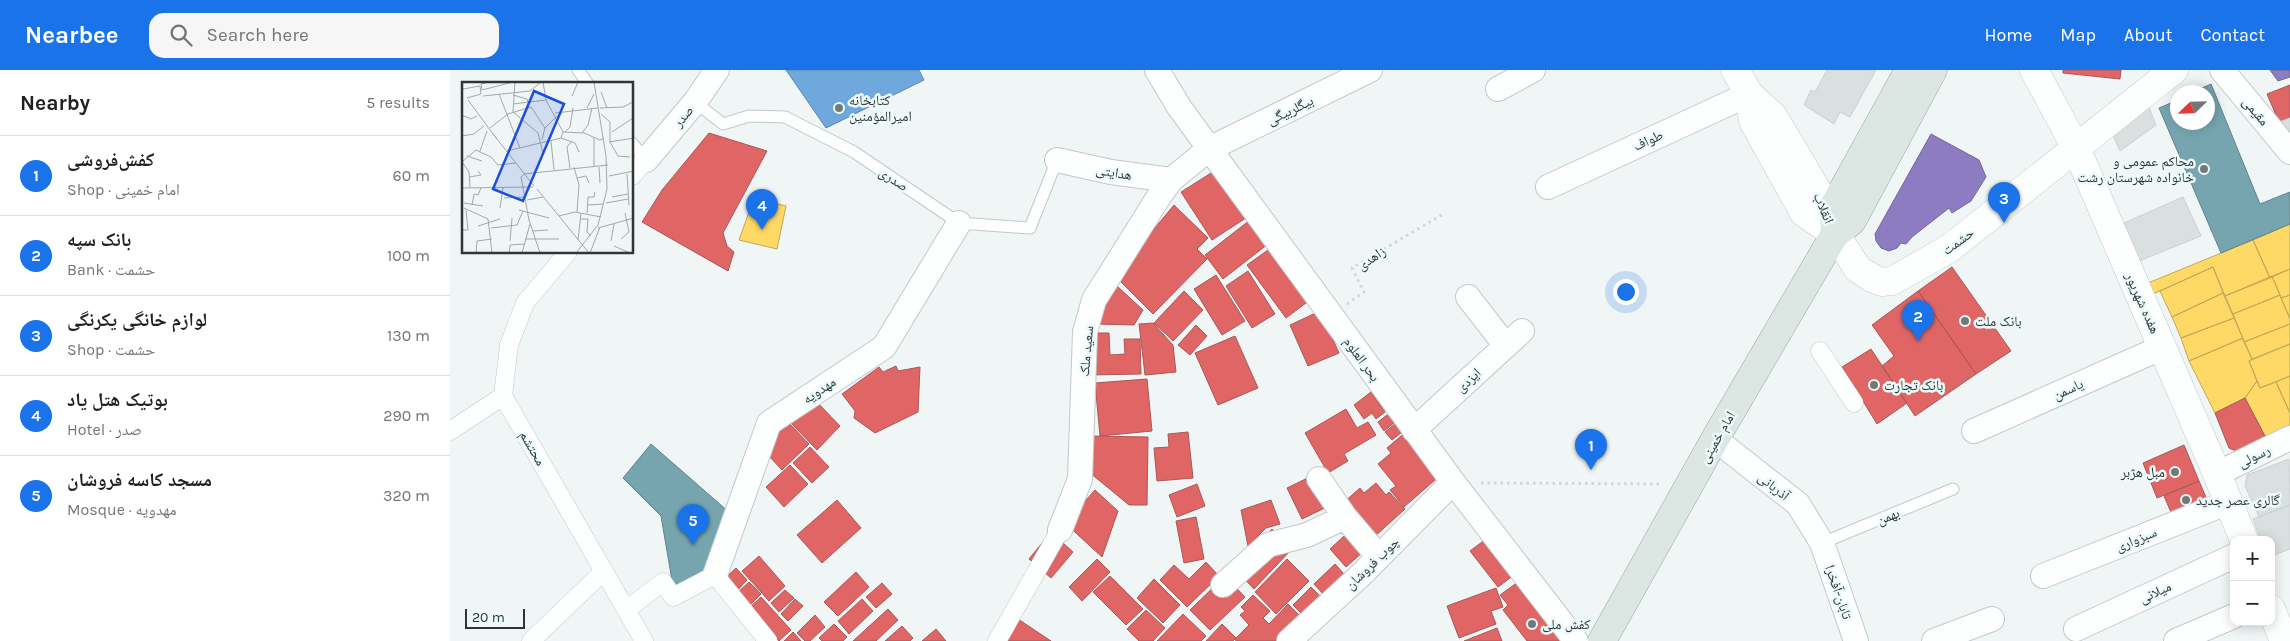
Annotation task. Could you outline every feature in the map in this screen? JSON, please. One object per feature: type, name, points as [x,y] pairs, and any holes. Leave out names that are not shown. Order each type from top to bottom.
[{"type":"main road","name":"انقلاب","points":[[1735,70],[1749,94],[1753,121],[1804,213],[1835,234]]},
{"type":"main road","points":[[1835,234],[1834,206],[1909,70]]},
{"type":"main road","name":"امام خمینی","points":[[1602,641],[1715,439],[1835,234],[1852,221],[1933,70]]},
{"type":"main road","name":"هفده شهریور","points":[[2034,70],[2076,148],[2163,347],[2242,536]]},
{"type":"main road","name":"حشمت","points":[[1835,234],[1858,269],[1882,282],[1892,281],[1950,248],[2174,70]]},
{"type":"main road","points":[[2061,120],[2071,131],[2080,132],[2108,122]]},
{"type":"main road","points":[[2275,619],[2284,641]]},
{"type":"street","name":"صدر","points":[[637,160],[695,102],[717,70]]},
{"type":"street","name":"بحر العلوم","points":[[1157,70],[1179,107],[1209,150],[1414,430],[1576,641]]},
{"type":"street","name":"بیگلربیگی","points":[[1209,150],[1370,70]]},
{"type":"street","points":[[1498,90],[1533,70]]},
{"type":"street","name":"مقیمی","points":[[2222,70],[2290,152]]},
{"type":"street","name":"طواف","points":[[1548,187],[1749,94]]},
{"type":"street","name":"سعید ملک","points":[[1060,530],[1080,478],[1085,332],[1094,300],[1171,180],[1209,150]]},
{"type":"street","name":"هدایتی","points":[[1057,160],[1111,172],[1171,180]]},
{"type":"street","name":"مهدویه","points":[[715,575],[768,423],[884,347],[959,224]]},
{"type":"street","points":[[450,431],[503,396],[509,344],[525,303],[566,254]]},
{"type":"street","name":"ایزدی","points":[[1414,430],[1514,338],[1468,297]]},
{"type":"street","name":"یاسمن","points":[[1974,431],[2163,347]]},
{"type":"street","points":[[1820,351],[1854,403]]},
{"type":"street","name":"محتشم","points":[[503,396],[644,641]]},
{"type":"street","name":"رسولی","points":[[2217,474],[2290,438]]},
{"type":"street","name":"آذربانی","points":[[1715,439],[1798,504],[1822,542]]},
{"type":"street","points":[[1319,479],[1345,517],[1379,557]]},
{"type":"street","name":"چوب فروشان","points":[[1289,641],[1379,557],[1453,482]]},
{"type":"street","name":"سبزواری","points":[[2043,576],[2229,502]]},
{"type":"street","points":[[1223,585],[1268,545],[1307,535],[1345,517]]},
{"type":"street","points":[[997,641],[1060,530]]},
{"type":"street","name":"تابان-آفخرا","points":[[1822,542],[1856,641]]},
{"type":"street","name":"میلانی","points":[[2076,629],[2230,558]]},
{"type":"street","points":[[531,641],[604,571]]},
{"type":"street","points":[[626,610],[664,582],[673,597],[715,575],[768,641]]},
{"type":"street","points":[[2176,641],[2230,618]]},
{"type":"street","points":[[1934,641],[1992,619]]},
{"type":"lane","points":[[578,70],[587,82]]},
{"type":"lane","name":"صدری","points":[[695,102],[723,124],[749,116],[785,117],[854,152],[959,224]]},
{"type":"lane","points":[[959,224],[1030,228],[1057,160]]},
{"type":"lane","name":"بهمن","points":[[1822,542],[1953,489]]},
{"type":"path","name":"زاهدی","points":[[1331,316],[1364,292],[1352,268],[1445,213]]},
{"type":"path","points":[[1453,482],[1662,484]]},
{"type":"building: Homes","points":[[754,198],[786,206],[777,249],[739,240]]},
{"type":"building: Homes","points":[[2290,224],[2290,269],[2270,278],[2253,240]]},
{"type":"building: Homes","points":[[2253,240],[2270,278],[2225,296],[2213,267],[2153,294],[2148,283]]},
{"type":"building: Homes","points":[[2213,267],[2223,293],[2172,317],[2160,291]]},
{"type":"building: Homes","points":[[2290,269],[2290,295],[2281,298],[2272,276]]},
{"type":"building: Homes","points":[[2272,276],[2280,295],[2233,314],[2225,296]]},
{"type":"building: Homes","points":[[2223,293],[2234,318],[2181,338],[2172,317]]},
{"type":"building: Homes","points":[[2280,295],[2290,319],[2290,324],[2244,342],[2233,314]]},
{"type":"building: Homes","points":[[2290,295],[2290,319],[2281,298]]},
{"type":"building: Homes","points":[[2234,318],[2243,338],[2189,361],[2181,338]]},
{"type":"building: Homes","points":[[2290,324],[2290,344],[2252,359],[2244,342]]},
{"type":"building: Homes","points":[[2243,338],[2252,359],[2249,361],[2257,381],[2245,398],[2215,413],[2189,361]]},
{"type":"building: Homes","points":[[2290,344],[2290,376],[2260,388],[2249,361]]},
{"type":"building: Homes","points":[[2290,376],[2290,413],[2276,382]]},
{"type":"building: Homes","points":[[2257,381],[2260,388],[2276,382],[2290,413],[2290,429],[2267,440],[2245,398]]},
{"type":"building: Shops","points":[[2063,70],[2121,70],[2120,79],[2063,73]]},
{"type":"building: Shops","points":[[2290,85],[2290,118],[2279,122],[2267,94]]},
{"type":"building: Shops","points":[[709,133],[767,151],[723,233],[727,246],[734,252],[728,271],[642,222],[662,190]]},
{"type":"building: Shops","points":[[1219,168],[1249,216],[1212,240],[1181,192]]},
{"type":"building: Shops","points":[[1174,205],[1208,238],[1197,249],[1207,259],[1153,314],[1115,276]]},
{"type":"building: Shops","points":[[1250,220],[1268,244],[1223,279],[1205,255]]},
{"type":"building: Shops","points":[[1275,245],[1314,297],[1286,318],[1247,265]]},
{"type":"building: Shops","name":"بانک ملت","points":[[1952,267],[2011,351],[1976,374],[1918,291]]},
{"type":"building: Shops","points":[[1248,271],[1275,314],[1252,328],[1226,286]]},
{"type":"building: Shops","points":[[1216,275],[1245,321],[1222,335],[1194,289]]},
{"type":"building: Shops","points":[[1117,286],[1143,310],[1134,325],[1096,324],[1111,287]]},
{"type":"building: Shops","points":[[1184,291],[1203,310],[1173,341],[1154,323]]},
{"type":"building: Shops","points":[[1918,291],[1976,374],[1915,416],[1882,366],[1894,356],[1872,325]]},
{"type":"building: Shops","points":[[1320,311],[1339,353],[1308,366],[1290,325]]},
{"type":"building: Shops","points":[[1153,323],[1173,345],[1176,372],[1145,375],[1139,324]]},
{"type":"building: Shops","points":[[1196,325],[1207,336],[1190,355],[1178,345]]},
{"type":"building: Shops","points":[[1089,333],[1109,333],[1110,355],[1125,354],[1124,339],[1140,339],[1141,374],[1090,375]]},
{"type":"building: Shops","points":[[1235,336],[1258,388],[1218,405],[1195,353]]},
{"type":"building: Shops","name":"بانک تجارت","points":[[1871,349],[1907,403],[1877,424],[1842,367]]},
{"type":"building: Shops","points":[[896,366],[898,371],[920,367],[918,412],[875,433],[854,418],[855,411],[842,394],[879,367],[883,372]]},
{"type":"building: Shops","points":[[1147,379],[1152,431],[1100,436],[1095,383]]},
{"type":"building: Shops","points":[[1371,392],[1385,412],[1376,419],[1372,413],[1364,419],[1354,405]]},
{"type":"building: Shops","points":[[2245,398],[2267,440],[2241,453],[2229,448],[2215,413]]},
{"type":"building: Shops","points":[[814,399],[840,426],[817,450],[790,422]]},
{"type":"building: Shops","points":[[1346,409],[1357,428],[1368,422],[1376,435],[1344,454],[1348,461],[1328,473],[1305,433]]},
{"type":"building: Shops","points":[[1387,415],[1394,423],[1384,431],[1378,422]]},
{"type":"building: Shops","points":[[788,422],[809,444],[782,470],[768,455],[770,439]]},
{"type":"building: Shops","points":[[1395,424],[1402,432],[1392,440],[1385,432]]},
{"type":"building: Shops","points":[[1407,431],[1443,473],[1404,507],[1390,490],[1396,486],[1378,464],[1391,453],[1387,448]]},
{"type":"building: Shops","points":[[1188,432],[1193,478],[1157,481],[1154,448],[1169,447],[1168,434]]},
{"type":"building: Shops","points":[[1090,436],[1148,437],[1147,505],[1129,505],[1089,472]]},
{"type":"building: Shops","points":[[2184,445],[2199,481],[2157,498],[2143,463]]},
{"type":"building: Shops","points":[[810,447],[829,467],[812,483],[793,463]]},
{"type":"building: Shops","points":[[790,465],[808,484],[784,507],[766,487]]},
{"type":"building: Shops","points":[[1320,472],[1335,503],[1302,519],[1287,488]]},
{"type":"building: Shops","points":[[2199,481],[2208,502],[2173,517],[2164,496]]},
{"type":"building: Shops","points":[[1376,483],[1386,495],[1389,492],[1405,509],[1373,538],[1343,503],[1360,488],[1364,493]]},
{"type":"building: Shops","points":[[1197,484],[1205,506],[1177,517],[1169,495]]},
{"type":"building: Shops","points":[[1095,490],[1118,511],[1102,557],[1065,523]]},
{"type":"building: Shops","points":[[837,500],[861,528],[822,563],[797,535]]},
{"type":"building: Shops","points":[[1271,500],[1280,524],[1266,528],[1248,546],[1241,510]]},
{"type":"building: Shops","points":[[1196,517],[1204,559],[1184,563],[1176,521]]},
{"type":"building: Shops","points":[[1356,525],[1373,543],[1346,567],[1330,549]]},
{"type":"building: Shops","points":[[1272,529],[1292,549],[1254,589],[1234,568]]},
{"type":"building: Shops","points":[[1051,532],[1073,552],[1051,578],[1029,559]]},
{"type":"building: Shops","points":[[1486,539],[1514,575],[1498,587],[1470,551]]},
{"type":"building: Shops","points":[[759,556],[785,586],[769,601],[742,571]]},
{"type":"building: Shops","points":[[1097,559],[1110,572],[1082,601],[1069,587]]},
{"type":"building: Shops","points":[[1287,559],[1309,581],[1276,614],[1255,592]]},
{"type":"building: Shops","points":[[1206,562],[1219,576],[1187,607],[1160,580],[1174,565],[1189,579]]},
{"type":"building: Shops","points":[[1335,564],[1345,575],[1324,595],[1314,584]]},
{"type":"building: Shops","points":[[736,568],[747,580],[736,592],[724,579]]},
{"type":"building: Shops","points":[[856,572],[869,587],[838,616],[824,602]]},
{"type":"building: Shops","points":[[1110,576],[1143,609],[1126,625],[1093,592]]},
{"type":"building: Shops","points":[[1225,576],[1245,597],[1210,630],[1190,610]]},
{"type":"building: Shops","points":[[1154,579],[1180,605],[1163,623],[1137,598]]},
{"type":"building: Shops","points":[[749,582],[761,594],[749,606],[737,593]]},
{"type":"building: Shops","name":"کفش ملی","points":[[1518,582],[1562,638],[1561,641],[1527,641],[1503,610],[1508,605],[1500,595]]},
{"type":"building: Shops","points":[[882,583],[892,594],[876,608],[866,597]]},
{"type":"building: Shops","points":[[1311,587],[1321,597],[1303,615],[1293,605]]},
{"type":"building: Shops","points":[[1496,588],[1503,607],[1491,611],[1496,624],[1459,638],[1447,606]]},
{"type":"building: Shops","points":[[785,590],[794,598],[779,612],[771,603]]},
{"type":"building: Shops","points":[[1253,595],[1270,611],[1263,618],[1269,624],[1288,604],[1301,617],[1277,641],[1236,641],[1235,639],[1249,625],[1240,615],[1245,611],[1241,607]]},
{"type":"building: Shops","points":[[761,597],[791,630],[779,641],[749,608]]},
{"type":"building: Shops","points":[[795,599],[803,606],[788,621],[781,614]]},
{"type":"building: Shops","points":[[862,599],[873,611],[849,634],[838,621]]},
{"type":"building: Shops","points":[[888,609],[898,620],[876,641],[853,641]]},
{"type":"building: Shops","points":[[1146,610],[1165,628],[1153,641],[1139,641],[1127,629]]},
{"type":"building: Shops","points":[[1183,614],[1206,636],[1201,641],[1157,641]]},
{"type":"building: Shops","points":[[815,615],[825,627],[810,641],[805,641],[797,633]]},
{"type":"building: Shops","points":[[1015,617],[1051,641],[1005,641]]},
{"type":"building: Shops","points":[[834,624],[847,637],[843,641],[822,641],[819,638]]},
{"type":"building: Shops","points":[[1222,624],[1236,638],[1233,641],[1206,641]]},
{"type":"building: Shops","points":[[902,626],[913,638],[910,641],[885,641]]},
{"type":"building: Shops","points":[[1497,628],[1502,641],[1464,641]]},
{"type":"building: Shops","points":[[936,629],[946,641],[922,641]]},
{"type":"building: Shops","points":[[793,632],[801,641],[784,641]]},
{"type":"building: Offices","points":[[2270,70],[2290,70],[2290,77],[2278,81]]},
{"type":"building: Offices","points":[[1931,134],[1979,160],[1986,177],[1971,201],[1952,213],[1949,208],[1912,237],[1906,244],[1901,243],[1897,248],[1889,251],[1881,248],[1876,241],[1875,234]]},
{"type":"building: Schools","name":"کتابخانه امیرالمؤمنین","points":[[786,70],[919,70],[924,80],[826,128]]},
{"type":"building: Public","points":[[2215,94],[2260,204],[2290,192],[2290,224],[2221,253],[2159,108],[2170,103],[2170,130],[2215,130]]},
{"type":"building: Public","points":[[651,444],[730,513],[710,573],[674,592],[661,516],[623,478]]},
{"type":"building: Other","points":[[1827,70],[1876,70],[1850,117],[1840,112],[1834,124],[1804,105],[1811,90],[1815,92]]},
{"type":"building: Other","points":[[2149,108],[2156,125],[2120,151],[2113,135]]},
{"type":"building: Other","points":[[2290,118],[2290,141],[2279,122]]},
{"type":"building: Other","points":[[2183,197],[2201,236],[2139,261],[2124,223]]},
{"type":"building: Other","points":[[2289,459],[2290,505],[2259,517],[2245,486],[2247,475]]},
{"type":"building: Other","points":[[2290,505],[2290,549],[2275,555],[2275,536],[2259,536],[2253,519]]},
{"type":"place","name":"کتابخانه امیرالمؤمنین","points":[[839,108]]},
{"type":"place","name":"محاکم عمومی و خانواده شهرستان رشت","points":[[2204,169]]},
{"type":"place","name":"لوازم خانگی یکرنگی","points":[[2004,223]]},
{"type":"place","name":"بوتیک هتل یاد","points":[[762,230]]},
{"type":"place","name":"بانک ملت","points":[[1965,321]]},
{"type":"place","name":"بانک سپه","points":[[1918,341]]},
{"type":"place","name":"بانک تجارت","points":[[1874,385]]},
{"type":"place","name":"کفش‌فروشی","points":[[1591,470]]},
{"type":"place","name":"مبل هژبر","points":[[2175,472]]},
{"type":"place","name":"گالری عصر جدید","points":[[2186,500]]},
{"type":"place","name":"مسجد کاسه فروشان","points":[[693,545]]},
{"type":"place","name":"کفش ملی","points":[[1532,624]]}]
